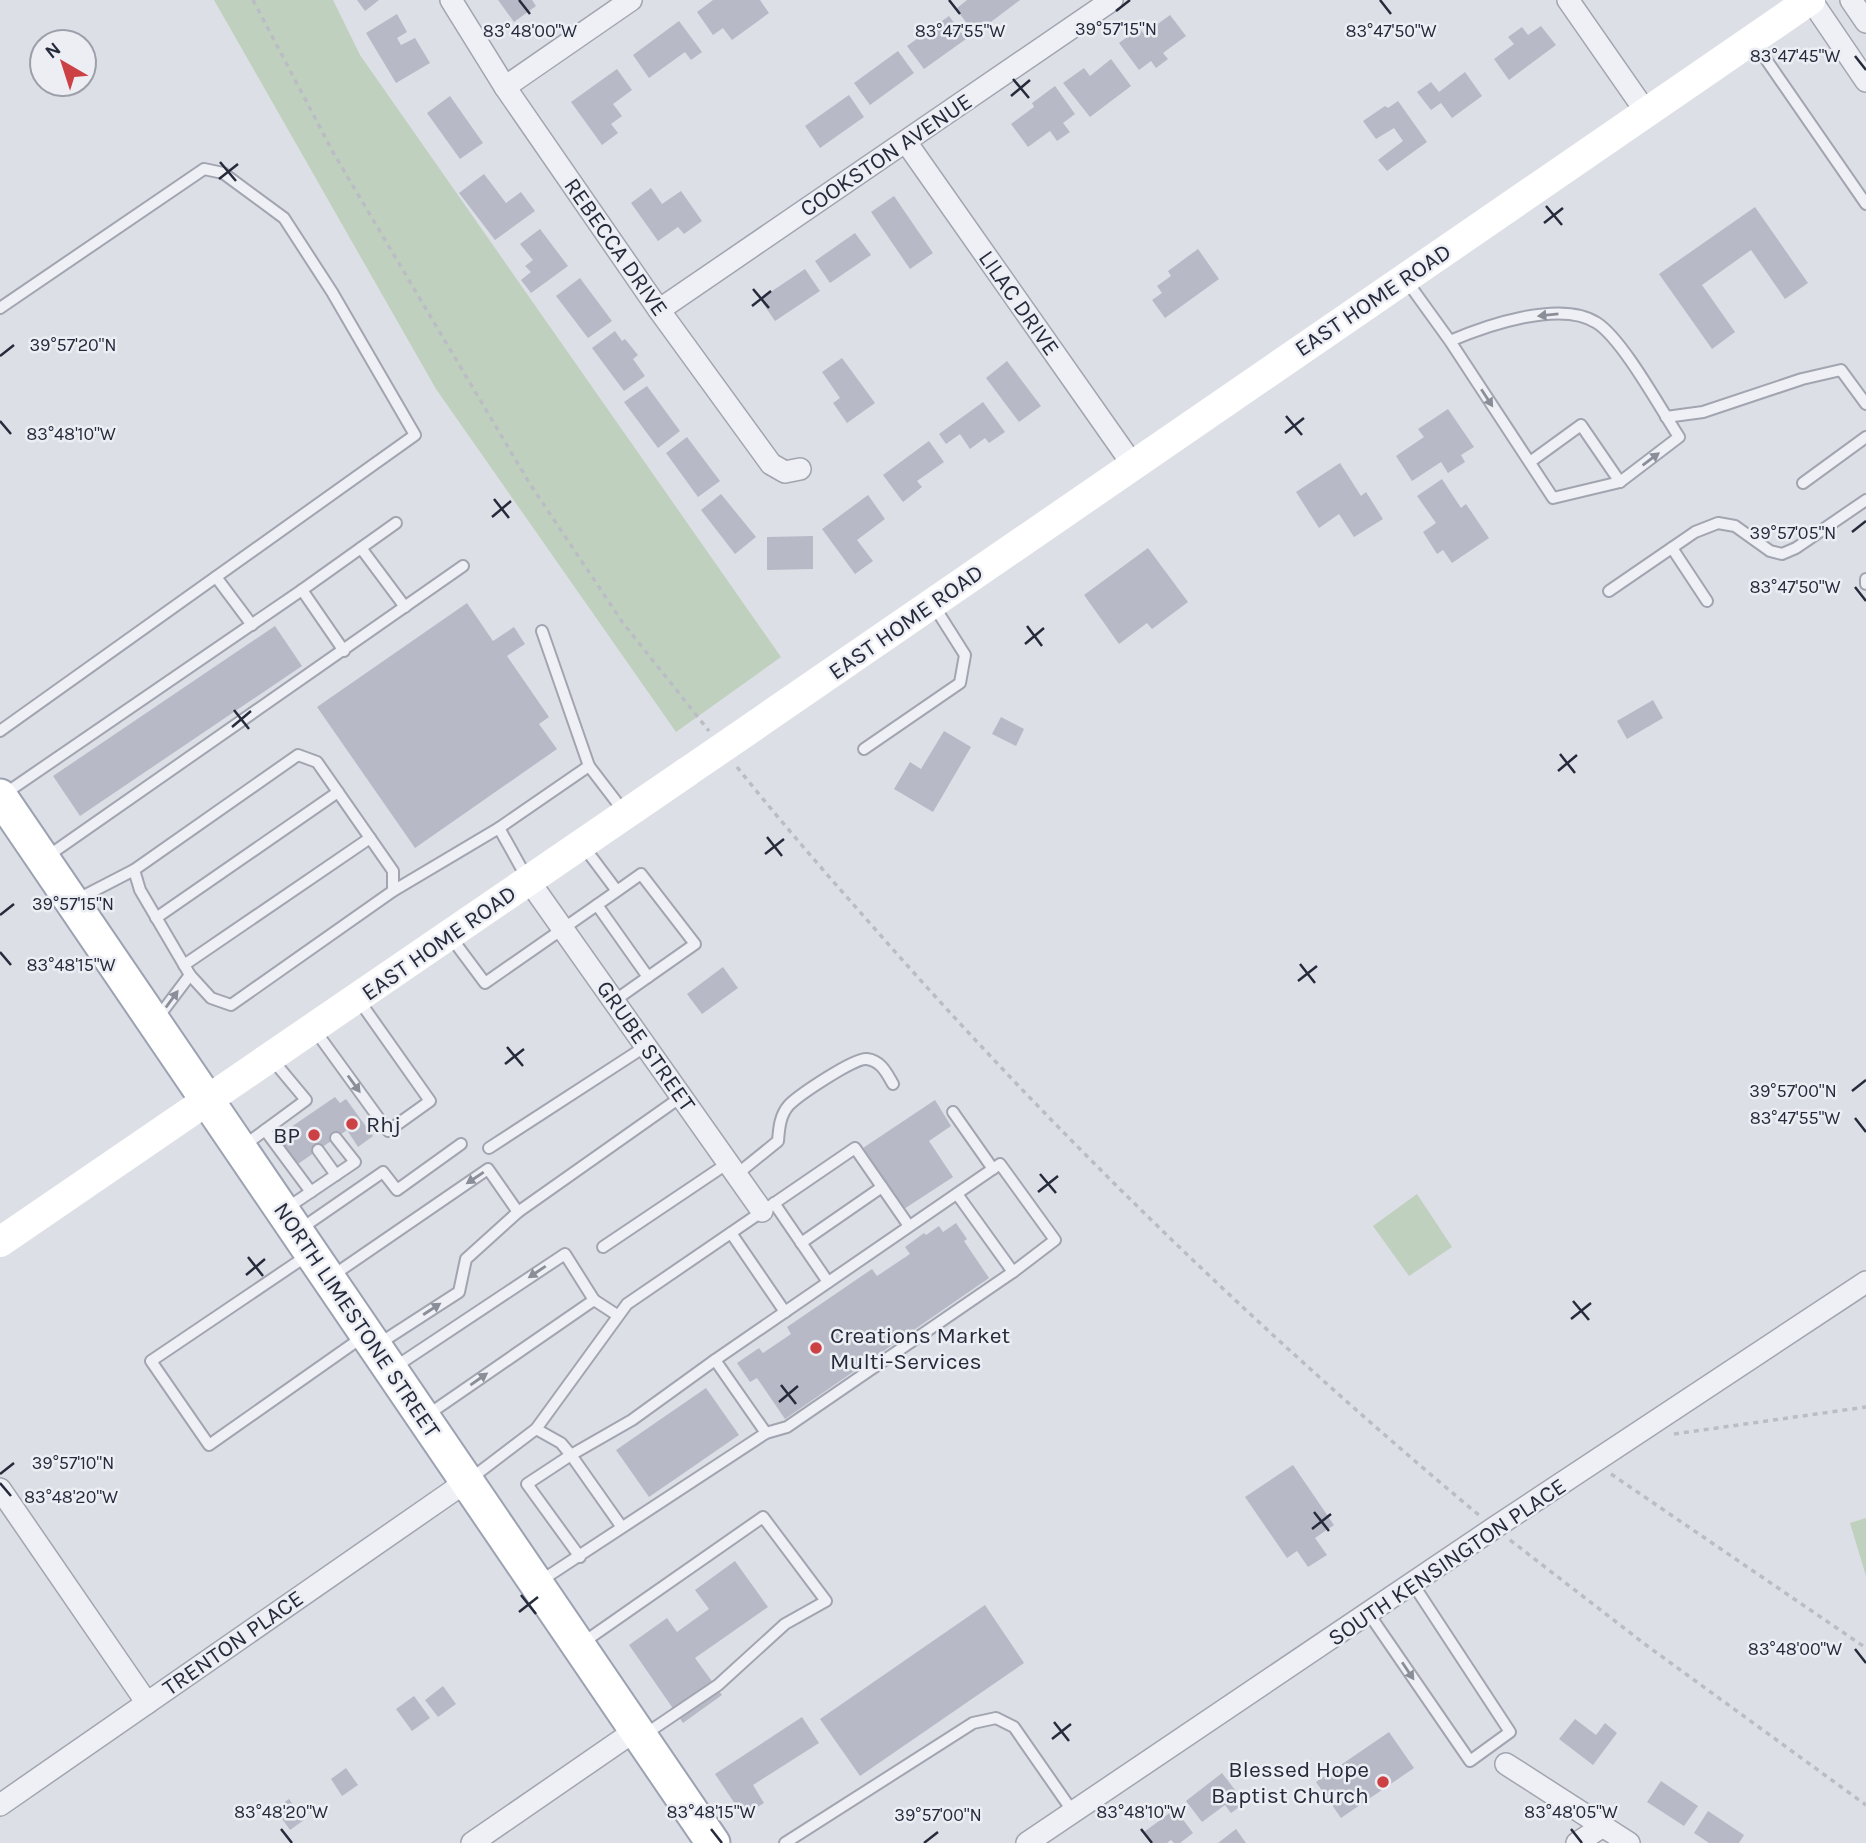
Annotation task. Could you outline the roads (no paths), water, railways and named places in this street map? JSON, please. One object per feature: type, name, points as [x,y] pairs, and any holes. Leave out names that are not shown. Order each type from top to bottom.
[{"type":"main road","name":"NORTH LIMESTONE STREET","points":[[0,797],[208,1101],[252,1139],[305,1244],[713,1843]]},
{"type":"street","name":"REBECCA DRIVE","points":[[451,0],[505,87],[659,310],[771,464],[785,472],[800,469]]},
{"type":"street","points":[[505,87],[631,0]]},
{"type":"street","name":"COOKSTON AVENUE","points":[[659,310],[1112,0]]},
{"type":"street","points":[[1568,0],[1646,112]]},
{"type":"street","points":[[1811,0],[1866,81]]},
{"type":"street","name":"EAST HOME ROAD","points":[[0,1242],[450,936],[1811,0]]},
{"type":"street","points":[[1851,0],[1866,22]]},
{"type":"street","name":"LILAC DRIVE","points":[[906,142],[1133,464]]},
{"type":"street","name":"GRUBE STREET","points":[[529,881],[732,1169],[768,1207]]},
{"type":"street","name":"SOUTH KENSINGTON PLACE","points":[[1027,1843],[1494,1528],[1866,1282]]},
{"type":"street","name":"TRENTON PLACE","points":[[0,1805],[467,1481]]},
{"type":"street","points":[[0,1489],[147,1703]]},
{"type":"street","points":[[472,1843],[638,1733]]},
{"type":"street","points":[[1506,1764],[1629,1843]]},
{"type":"street","points":[[1577,1843],[1602,1826]]},
{"type":"lane","points":[[1752,39],[1866,204]]},
{"type":"lane","points":[[0,308],[205,169],[223,173],[284,218],[415,435],[0,731]]},
{"type":"lane","points":[[1405,278],[1450,341],[1553,498],[1620,482],[1679,437],[1618,343],[1596,322],[1568,313],[1530,317],[1482,327],[1450,341]]},
{"type":"lane","points":[[1666,417],[1703,412],[1802,379],[1841,370],[1866,404]]},
{"type":"lane","points":[[1530,462],[1581,425],[1620,482]]},
{"type":"lane","points":[[1803,483],[1866,437]]},
{"type":"lane","points":[[1609,591],[1695,532],[1718,523],[1735,526],[1770,551],[1782,554],[1796,548],[1866,500]]},
{"type":"lane","points":[[0,797],[396,523]]},
{"type":"lane","points":[[361,548],[405,607]]},
{"type":"lane","points":[[1672,548],[1707,601]]},
{"type":"lane","points":[[43,859],[463,566]]},
{"type":"lane","points":[[216,577],[252,625]]},
{"type":"lane","points":[[302,590],[344,651]]},
{"type":"lane","points":[[864,749],[960,683],[965,655],[932,604]]},
{"type":"lane","points":[[542,631],[589,766],[626,814]]},
{"type":"lane","points":[[72,902],[134,870],[298,755],[317,762],[338,792],[393,871],[393,891]]},
{"type":"lane","points":[[134,870],[140,890],[187,970],[211,998],[231,1005],[393,891],[499,828],[589,766]]},
{"type":"lane","points":[[156,918],[338,792]]},
{"type":"lane","points":[[499,828],[529,881]]},
{"type":"lane","points":[[155,1023],[187,970],[370,838]]},
{"type":"lane","points":[[583,844],[617,891]]},
{"type":"lane","points":[[450,936],[485,983],[641,874],[695,944],[614,1001]]},
{"type":"lane","points":[[597,905],[648,977]]},
{"type":"lane","points":[[314,1029],[388,1131],[430,1101],[358,999]]},
{"type":"lane","points":[[489,1148],[646,1046]]},
{"type":"lane","points":[[271,1058],[314,1111]]},
{"type":"lane","points":[[603,1247],[778,1140],[780,1122],[789,1106],[850,1062],[865,1058],[881,1064],[893,1084]]},
{"type":"lane","points":[[377,1350],[458,1292],[466,1259],[518,1212],[681,1097]]},
{"type":"lane","points":[[306,1100],[252,1139],[311,1192]]},
{"type":"lane","points":[[953,1112],[993,1169]]},
{"type":"lane","points":[[288,1114],[296,1123]]},
{"type":"lane","points":[[305,1244],[311,1192],[355,1162],[336,1138]]},
{"type":"lane","points":[[461,1144],[397,1190],[383,1172],[305,1244],[151,1361],[209,1445],[377,1350],[565,1254],[594,1300],[617,1315]]},
{"type":"lane","points":[[467,1481],[537,1429],[627,1304],[855,1148],[909,1226]]},
{"type":"lane","points":[[318,1150],[336,1175]]},
{"type":"lane","points":[[536,1583],[580,1557],[621,1525],[766,1433],[788,1427],[1013,1272],[1055,1240],[1000,1164],[785,1311],[632,1420],[527,1484],[580,1557]]},
{"type":"lane","points":[[305,1244],[488,1169],[518,1212]]},
{"type":"lane","points":[[801,1242],[882,1187]]},
{"type":"lane","points":[[957,1194],[1013,1272]]},
{"type":"lane","points":[[768,1207],[801,1242],[828,1282]]},
{"type":"lane","points":[[731,1233],[785,1311]]},
{"type":"lane","points":[[423,1418],[594,1300]]},
{"type":"lane","points":[[715,1360],[766,1433]]},
{"type":"lane","points":[[537,1429],[561,1443],[572,1455],[621,1525]]},
{"type":"lane","points":[[579,1646],[763,1517],[826,1601],[785,1624],[718,1685],[638,1733]]},
{"type":"lane","points":[[1369,1614],[1471,1761],[1510,1732],[1413,1584]]},
{"type":"lane","points":[[785,1843],[973,1723],[996,1718],[1014,1727],[1073,1812]]},
{"type":"place","name":"Rhj","points":[[352,1124]]},
{"type":"place","name":"BP","points":[[314,1135]]},
{"type":"place","name":"Creations Market Multi-Services","points":[[816,1348]]},
{"type":"place","name":"Blessed Hope Baptist Church","points":[[1383,1782]]}]
